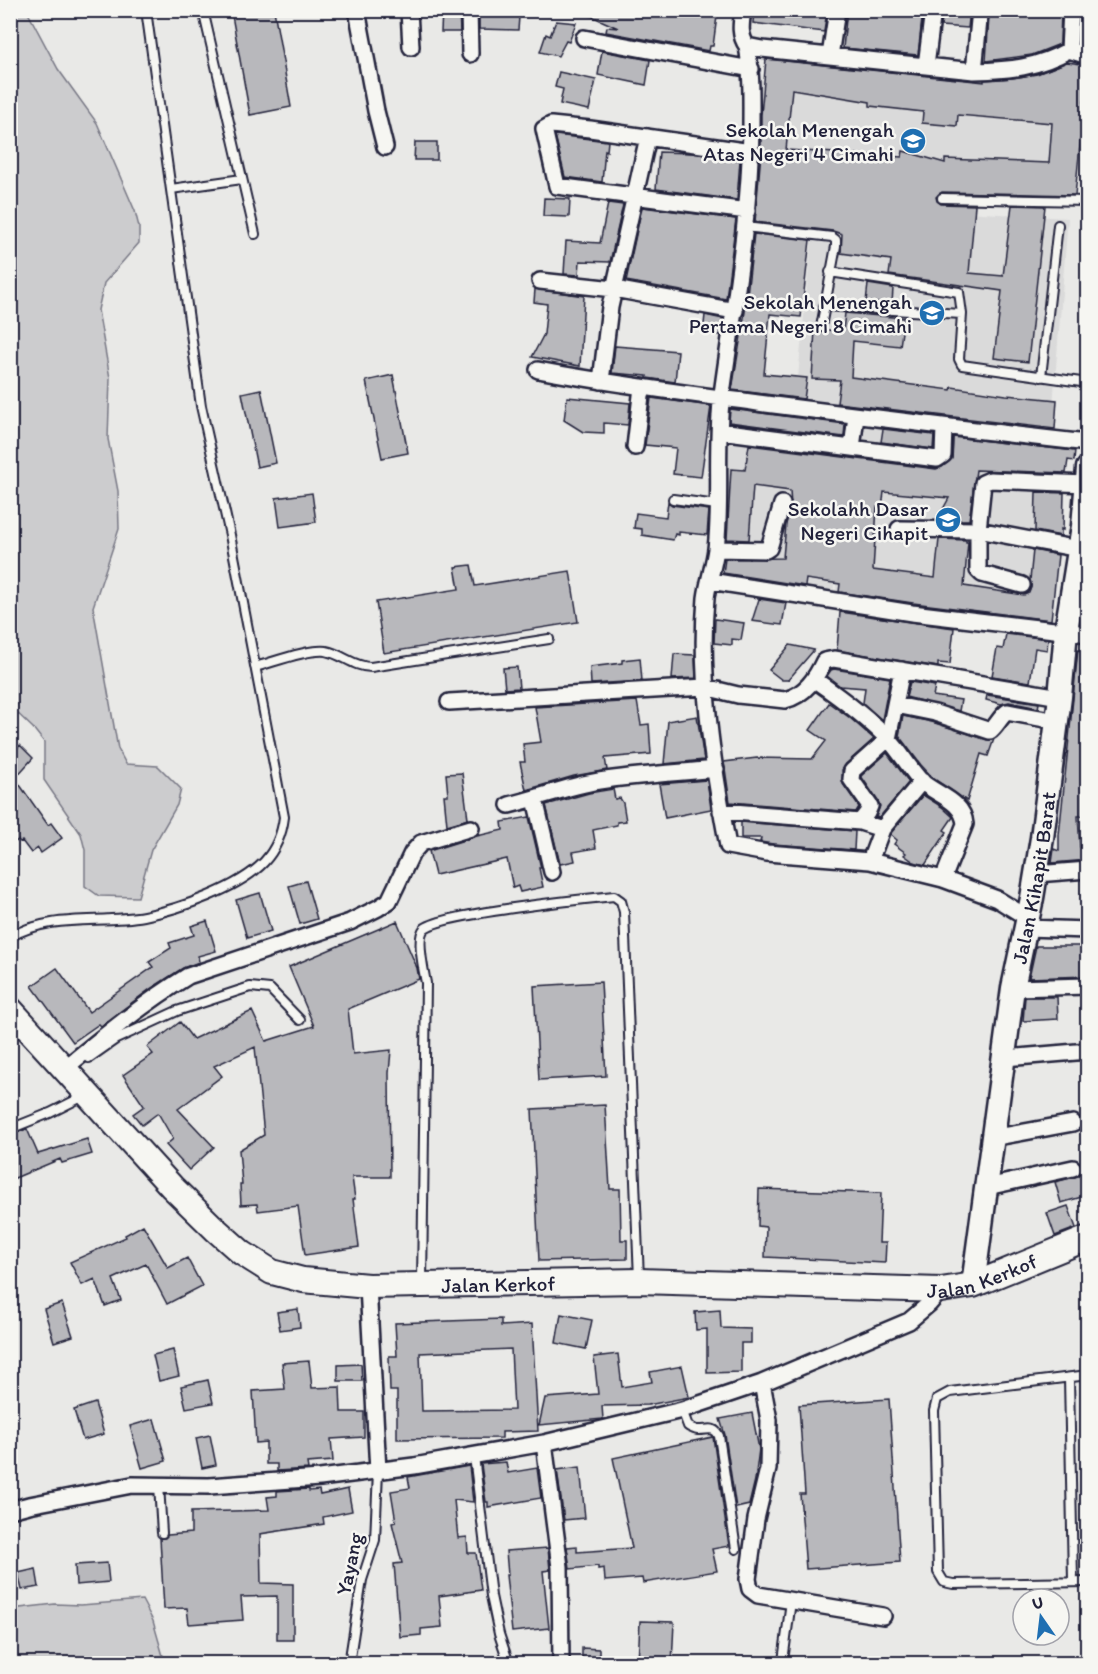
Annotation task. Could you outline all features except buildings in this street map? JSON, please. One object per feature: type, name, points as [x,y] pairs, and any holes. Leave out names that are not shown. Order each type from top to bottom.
[{"type":"main road","name":"Jalan Kerkof","points":[[12,1013],[172,1187],[215,1229],[242,1253],[273,1272],[303,1280],[368,1286],[639,1281],[941,1290],[973,1285],[1088,1238]]},
{"type":"street","points":[[357,10],[385,147]]},
{"type":"street","points":[[410,10],[411,48]]},
{"type":"street","points":[[469,10],[470,54]]},
{"type":"street","points":[[743,10],[742,39],[747,46],[751,69],[747,211],[735,311],[721,398],[716,549],[706,596],[705,619],[705,687],[721,812],[728,846],[767,853],[870,861],[943,879],[997,899],[1027,923],[1088,930]]},
{"type":"street","points":[[831,56],[837,10]]},
{"type":"street","points":[[926,66],[933,10]]},
{"type":"street","points":[[974,71],[980,10]]},
{"type":"street","points":[[1069,50],[1071,10]]},
{"type":"street","points":[[584,38],[751,69]]},
{"type":"street","points":[[747,46],[974,71],[1033,66],[1069,50],[1088,56]]},
{"type":"street","points":[[747,211],[557,186],[544,129],[551,125],[750,152]]},
{"type":"street","points":[[600,381],[614,289],[648,137]]},
{"type":"street","points":[[540,281],[614,289],[735,311]]},
{"type":"street","points":[[538,370],[600,381],[855,416],[1088,443]]},
{"type":"street","points":[[635,447],[642,387]]},
{"type":"street","points":[[852,448],[855,416]]},
{"type":"street","points":[[720,431],[937,459],[943,454],[944,427]]},
{"type":"street","points":[[1022,585],[982,574],[978,570],[978,530],[982,486],[990,480],[1087,476]]},
{"type":"street","name":"Jalan Kihapit Barat","points":[[973,1285],[1013,988],[1036,873],[1060,697],[1077,633],[1079,549],[1085,526],[1087,476]]},
{"type":"street","points":[[716,549],[766,550],[769,548],[782,504]]},
{"type":"street","points":[[899,529],[978,530],[1079,549]]},
{"type":"street","points":[[710,581],[912,613],[1077,633]]},
{"type":"street","points":[[449,702],[705,687],[738,695],[785,700],[792,698],[815,680],[824,661],[834,659],[1060,697]]},
{"type":"street","points":[[860,822],[870,806],[851,778],[852,771],[888,739],[902,670]]},
{"type":"street","points":[[815,680],[888,739],[922,781],[945,796],[964,817],[965,824],[943,879]]},
{"type":"street","points":[[896,705],[935,713],[990,731],[1007,712],[1056,721]]},
{"type":"street","points":[[508,805],[600,781],[716,769]]},
{"type":"street","points":[[870,861],[882,829],[922,781]]},
{"type":"street","points":[[535,799],[552,873]]},
{"type":"street","points":[[721,812],[860,822],[882,829]]},
{"type":"street","points":[[67,1072],[115,1027],[189,976],[350,922],[378,908],[388,901],[412,853],[421,843],[471,828]]},
{"type":"street","points":[[1036,873],[1088,870]]},
{"type":"street","points":[[1013,988],[1088,986]]},
{"type":"street","points":[[1005,1058],[1088,1051]]},
{"type":"street","points":[[992,1138],[1073,1124]]},
{"type":"street","points":[[987,1187],[1073,1168]]},
{"type":"street","points":[[368,1286],[378,1471]]},
{"type":"street","points":[[10,1510],[132,1485],[209,1486],[271,1482],[378,1471],[544,1443],[682,1410],[762,1383],[909,1321],[941,1290]]},
{"type":"street","points":[[762,1383],[769,1420],[768,1469],[756,1519],[748,1586],[758,1596],[883,1616]]},
{"type":"street","points":[[544,1443],[560,1567],[561,1664]]},
{"type":"lane","points":[[10,937],[22,930],[60,920],[143,916],[175,907],[227,886],[245,876],[264,862],[276,847],[283,831],[284,817],[230,535],[201,406],[146,10]]},
{"type":"lane","points":[[204,10],[255,234]]},
{"type":"lane","points":[[171,189],[242,179]]},
{"type":"lane","points":[[942,198],[1088,201]]},
{"type":"lane","points":[[1041,376],[1058,225]]},
{"type":"lane","points":[[745,227],[832,237],[836,240],[821,327]]},
{"type":"lane","points":[[830,272],[956,290],[961,296],[959,359],[962,365],[1088,383]]},
{"type":"lane","points":[[824,306],[962,314]]},
{"type":"lane","points":[[673,499],[717,505]]},
{"type":"lane","points":[[255,667],[310,652],[326,651],[360,667],[371,667],[549,639]]},
{"type":"lane","points":[[422,1285],[426,983],[420,939],[423,930],[432,924],[486,912],[614,896],[621,901],[624,912],[639,1281]]},
{"type":"lane","points":[[67,1072],[116,1039],[177,1011],[250,987],[270,989],[300,1020]]},
{"type":"lane","points":[[10,1129],[50,1113],[87,1094]]},
{"type":"lane","points":[[1088,1375],[950,1392],[937,1399],[934,1410],[938,1572],[944,1582],[964,1584],[1088,1582]]},
{"type":"lane","points":[[1069,1378],[1073,1581]]},
{"type":"lane","points":[[682,1410],[688,1426],[696,1430],[713,1429],[719,1436],[736,1549]]},
{"type":"lane","points":[[474,1456],[491,1596],[499,1634],[509,1664]]},
{"type":"lane","name":"Yayang","points":[[349,1664],[363,1580],[375,1540],[378,1471]]},
{"type":"lane","points":[[159,1485],[162,1533]]},
{"type":"lane","points":[[783,1661],[791,1601]]},
{"type":"shaded area","points":[[10,11],[27,11],[58,69],[97,123],[135,211],[139,227],[139,243],[104,283],[98,310],[110,378],[108,439],[118,491],[119,529],[93,607],[118,749],[126,764],[158,766],[181,789],[177,805],[151,850],[138,897],[99,896],[85,886],[85,850],[81,834],[44,780],[44,742],[11,707]]},
{"type":"shaded area","name":"Sekolah Menengah Atas Negeri 4 Cimahi","points":[[760,80],[936,97],[1072,93],[1074,200],[750,185]]},
{"type":"shaded area","name":"Sekolah Menengah Pertama Negeri 8 Cimahi","points":[[815,203],[1068,218],[1051,430],[795,408]]},
{"type":"shaded area","points":[[723,414],[851,425],[833,596],[721,580]]},
{"type":"shaded area","name":"Sekolahh Dasar Negeri Cihapit","points":[[852,425],[1072,443],[1034,610],[835,596]]},
{"type":"shaded area","points":[[142,1600],[153,1621],[165,1663],[11,1663],[11,1609],[55,1604],[81,1605]]},
{"type":"place","name":"Sekolah Menengah Atas Negeri 4 Cimahi","points":[[913,141]]},
{"type":"place","name":"Sekolah Menengah Pertama Negeri 8 Cimahi","points":[[932,313]]},
{"type":"place","name":"Sekolahh Dasar Negeri Cihapit","points":[[948,520]]}]
